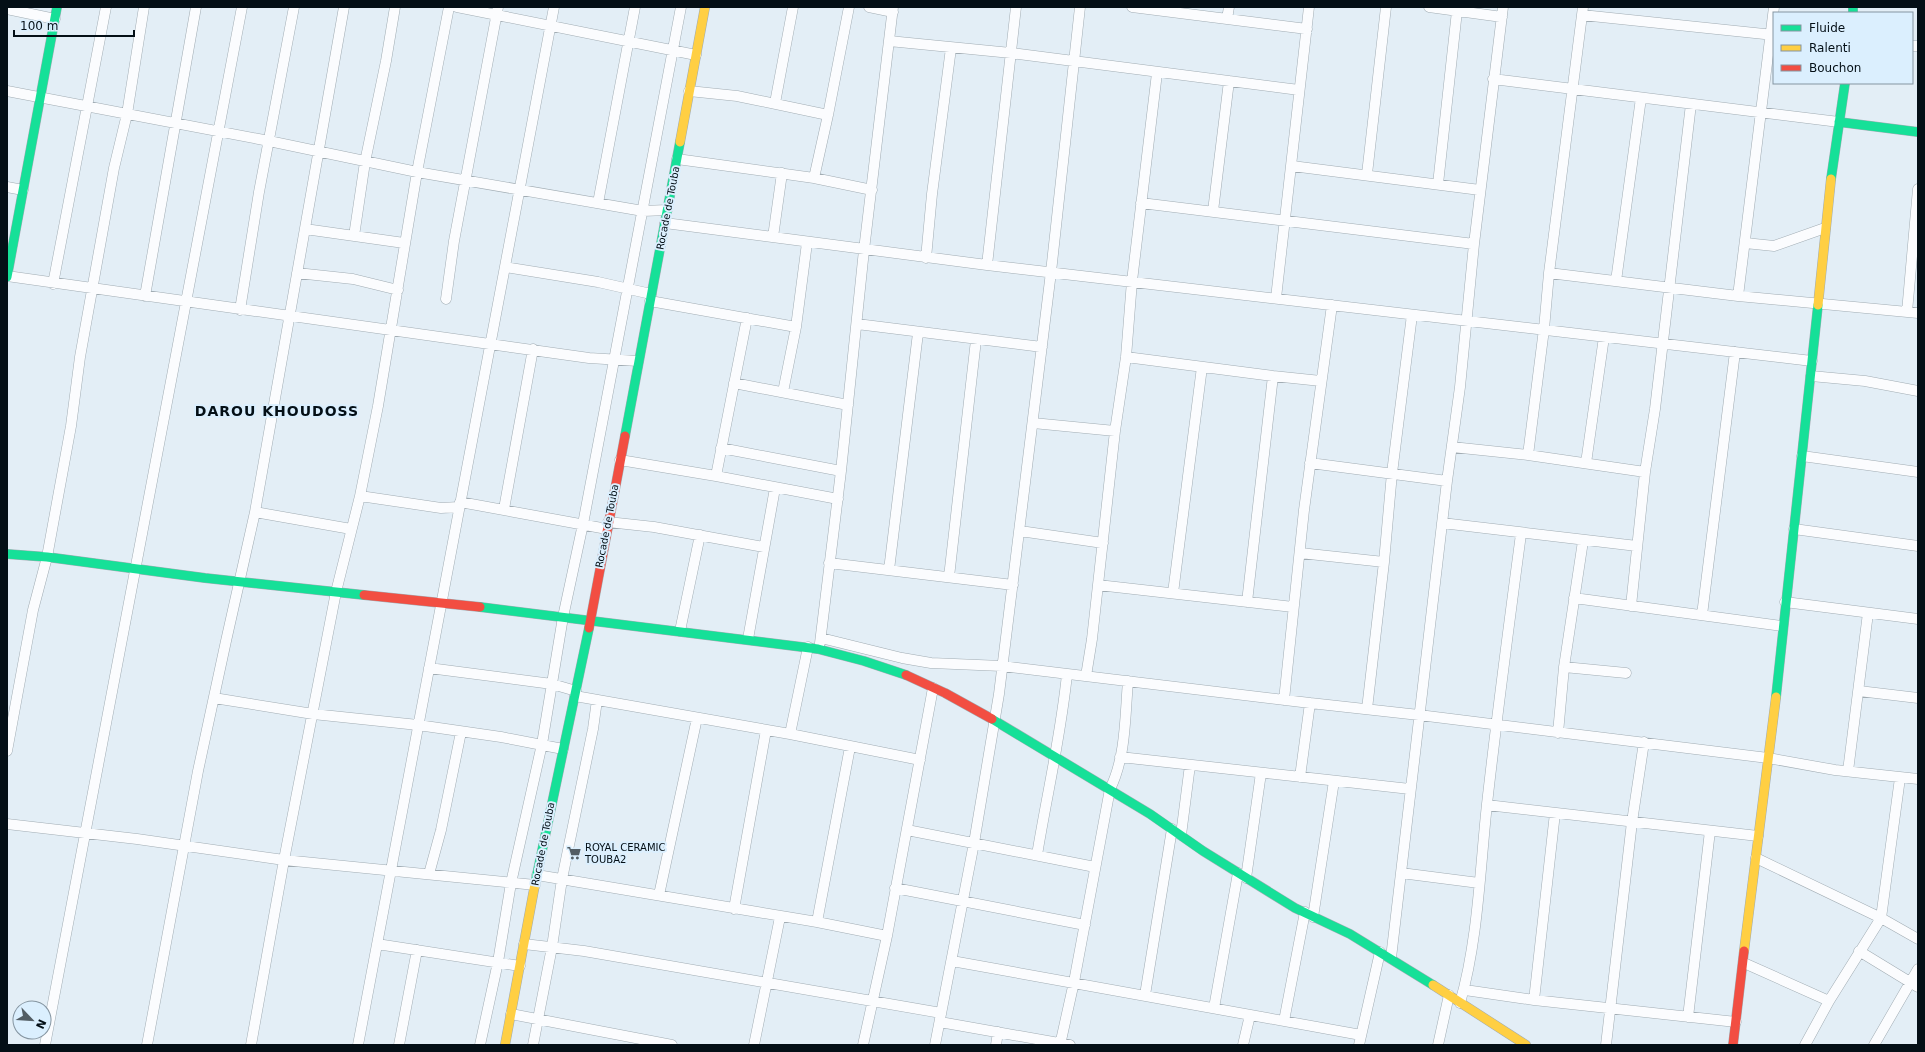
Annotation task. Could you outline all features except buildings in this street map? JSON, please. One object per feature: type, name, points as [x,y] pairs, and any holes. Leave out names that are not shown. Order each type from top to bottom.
[{"type":"main road","points":[[7,277],[57,7]]},
{"type":"main road","name":"Rocade de Touba","points":[[505,1045],[536,880],[590,620],[705,7]]},
{"type":"main road","points":[[1733,1045],[1744,963],[1794,529],[1811,376],[1825,228],[1844,84]]},
{"type":"main road","points":[[1839,122],[1918,132]]},
{"type":"main road","points":[[7,554],[47,557],[135,570],[441,603],[748,639],[813,648],[885,667],[933,688],[994,720],[1054,755],[1110,789],[1203,851],[1295,908],[1350,934],[1391,958],[1526,1045]]},
{"type":"street","points":[[53,284],[106,7]]},
{"type":"street","points":[[7,751],[33,610],[47,557],[71,426],[80,357],[92,288],[114,168],[127,114],[144,7]]},
{"type":"street","points":[[145,296],[196,7]]},
{"type":"street","points":[[45,1045],[242,7]]},
{"type":"street","points":[[240,310],[294,7]]},
{"type":"street","points":[[147,1045],[184,846],[214,698],[256,512],[344,7]]},
{"type":"street","points":[[354,236],[365,162],[386,61],[394,7]]},
{"type":"street","points":[[251,1045],[284,860],[336,592],[360,496],[392,331],[404,243],[449,7]]},
{"type":"street","points":[[457,7],[497,11],[550,25],[696,55]]},
{"type":"street","points":[[358,1045],[554,7]]},
{"type":"street","points":[[598,203],[635,7]]},
{"type":"street","points":[[480,1045],[498,962],[511,883],[542,744],[563,617],[583,524],[681,7]]},
{"type":"street","points":[[775,103],[793,7]]},
{"type":"street","points":[[814,178],[849,7]]},
{"type":"street","points":[[790,734],[813,648],[821,638],[838,499],[864,250],[893,9],[870,7]]},
{"type":"street","points":[[987,265],[1016,7]]},
{"type":"street","points":[[935,1045],[974,843],[1002,666],[1020,531],[1051,272],[1080,7]]},
{"type":"street","points":[[1132,7],[1160,9],[1307,29]]},
{"type":"street","points":[[1227,19],[1228,7]]},
{"type":"street","points":[[1276,298],[1309,7]]},
{"type":"street","points":[[1367,174],[1386,7]]},
{"type":"street","points":[[1391,958],[1502,12],[1457,11],[1429,7]]},
{"type":"street","points":[[7,9],[55,19]]},
{"type":"street","points":[[446,299],[497,11]]},
{"type":"street","points":[[1438,184],[1457,11]]},
{"type":"street","points":[[1528,455],[1544,329],[1549,273],[1583,11],[1773,35],[1761,112],[1738,296]]},
{"type":"street","points":[[889,42],[1011,53],[1157,73],[1299,90]]},
{"type":"street","points":[[926,258],[933,186],[951,48]]},
{"type":"street","points":[[1086,676],[1098,585],[1115,431],[1126,357],[1132,281],[1157,73]]},
{"type":"street","points":[[1493,79],[1839,122]]},
{"type":"street","points":[[1213,211],[1230,81]]},
{"type":"street","points":[[7,91],[269,141],[365,162],[466,181],[642,211],[667,210]]},
{"type":"street","points":[[689,91],[775,103],[828,115]]},
{"type":"street","points":[[1616,281],[1642,98]]},
{"type":"street","points":[[1631,606],[1690,104]]},
{"type":"street","points":[[677,159],[814,178],[872,190]]},
{"type":"street","points":[[1292,166],[1367,174],[1480,190]]},
{"type":"street","points":[[773,237],[782,173]]},
{"type":"street","points":[[7,187],[23,190]]},
{"type":"street","points":[[1907,312],[1918,189]]},
{"type":"street","points":[[1141,203],[1474,244]]},
{"type":"street","points":[[665,223],[926,258],[1812,361]]},
{"type":"street","points":[[1745,243],[1774,246],[1825,228]]},
{"type":"street","points":[[305,229],[404,243]]},
{"type":"street","points":[[783,392],[796,327],[807,243]]},
{"type":"street","points":[[505,267],[627,289],[650,298],[796,327]]},
{"type":"street","points":[[297,273],[353,280],[398,290]]},
{"type":"street","points":[[1549,273],[1738,296],[1918,313]]},
{"type":"street","points":[[7,277],[589,358],[638,361]]},
{"type":"street","points":[[1284,700],[1293,607],[1320,381],[1332,305]]},
{"type":"street","points":[[1366,709],[1384,562],[1392,473],[1412,315]]},
{"type":"street","points":[[716,476],[746,318]]},
{"type":"street","points":[[857,324],[918,333],[1042,347]]},
{"type":"street","points":[[888,570],[902,473],[918,333]]},
{"type":"street","points":[[1586,463],[1604,337]]},
{"type":"street","points":[[949,577],[976,340]]},
{"type":"street","points":[[504,509],[533,349]]},
{"type":"street","points":[[1702,615],[1735,352]]},
{"type":"street","points":[[1126,357],[1202,368],[1320,381]]},
{"type":"street","points":[[1173,593],[1202,368]]},
{"type":"street","points":[[1247,602],[1273,376]]},
{"type":"street","points":[[1811,376],[1865,381],[1918,390]]},
{"type":"street","points":[[734,383],[848,405]]},
{"type":"street","points":[[1033,423],[1115,431]]},
{"type":"street","points":[[1452,447],[1528,455],[1646,472]]},
{"type":"street","points":[[721,448],[841,471]]},
{"type":"street","points":[[1802,456],[1918,472]]},
{"type":"street","points":[[620,460],[838,499]]},
{"type":"street","points":[[1310,464],[1447,481]]},
{"type":"street","points":[[748,639],[775,488]]},
{"type":"street","points":[[360,496],[441,508],[460,504],[504,509],[583,524],[654,527],[764,548]]},
{"type":"street","points":[[256,512],[351,529]]},
{"type":"street","points":[[1442,523],[1521,534],[1637,546]]},
{"type":"street","points":[[1794,529],[1918,546]]},
{"type":"street","points":[[1020,531],[1102,543]]},
{"type":"street","points":[[1460,1002],[1465,990],[1479,884],[1487,805],[1521,534]]},
{"type":"street","points":[[680,631],[700,535]]},
{"type":"street","points":[[1558,733],[1564,667],[1583,541]]},
{"type":"street","points":[[1300,553],[1384,562]]},
{"type":"street","points":[[829,563],[1013,585]]},
{"type":"street","points":[[1098,585],[1293,607]]},
{"type":"street","points":[[1574,598],[1782,626]]},
{"type":"street","points":[[1785,602],[1918,619]]},
{"type":"street","points":[[1848,772],[1868,613]]},
{"type":"street","points":[[821,638],[902,658],[932,663],[1002,666],[1310,703],[1419,714],[1558,733],[1644,742],[1768,758],[1848,772],[1918,779]]},
{"type":"street","points":[[1564,667],[1626,674]]},
{"type":"street","points":[[429,668],[552,684],[575,694],[597,700],[790,734],[920,760]]},
{"type":"street","points":[[1037,855],[1054,755],[1060,735],[1067,674]]},
{"type":"street","points":[[524,944],[584,951],[872,1001],[998,1032],[1063,1044],[1110,789],[1116,775],[1120,757],[1128,681]]},
{"type":"street","points":[[863,1045],[887,936],[933,688]]},
{"type":"street","points":[[1859,691],[1918,698]]},
{"type":"street","points":[[214,698],[313,714],[418,725],[542,744],[563,749]]},
{"type":"street","points":[[534,1045],[552,947],[562,879],[593,729],[597,700]]},
{"type":"street","points":[[1300,777],[1310,703]]},
{"type":"street","points":[[659,895],[697,718]]},
{"type":"street","points":[[734,909],[766,730]]},
{"type":"street","points":[[429,874],[441,830],[461,732]]},
{"type":"street","points":[[1606,1045],[1612,1008],[1632,822],[1644,742]]},
{"type":"street","points":[[817,922],[850,747]]},
{"type":"street","points":[[1120,757],[1260,774],[1410,789]]},
{"type":"street","points":[[1181,835],[1190,765]]},
{"type":"street","points":[[1214,1008],[1242,875],[1260,774]]},
{"type":"street","points":[[1806,1045],[1829,1001],[1881,918],[1900,778]]},
{"type":"street","points":[[1284,1021],[1309,914],[1334,781]]},
{"type":"street","points":[[1487,805],[1758,836]]},
{"type":"street","points":[[1534,1000],[1555,813]]},
{"type":"street","points":[[7,824],[137,839],[284,860],[511,883],[562,879],[780,917],[817,922],[887,936]]},
{"type":"street","points":[[1144,995],[1172,829]]},
{"type":"street","points":[[907,830],[1095,867]]},
{"type":"street","points":[[1688,1017],[1710,831]]},
{"type":"street","points":[[1756,858],[1881,918],[1918,939]]},
{"type":"street","points":[[1401,873],[1479,884]]},
{"type":"street","points":[[896,888],[1085,925]]},
{"type":"street","points":[[754,1045],[780,917]]},
{"type":"street","points":[[377,944],[520,966]]},
{"type":"street","points":[[400,1045],[417,950]]},
{"type":"street","points":[[952,961],[1284,1021],[1360,1040],[1380,952]]},
{"type":"street","points":[[1859,952],[1914,985]]},
{"type":"street","points":[[1744,963],[1829,1001]]},
{"type":"street","points":[[1874,1045],[1914,985],[1918,969]]},
{"type":"street","points":[[1465,990],[1534,1000],[1736,1022]]},
{"type":"street","points":[[1438,1045],[1449,995]]},
{"type":"street","points":[[510,1014],[630,1041],[672,1045]]},
{"type":"street","points":[[1243,1045],[1250,1015]]},
{"type":"street","points":[[996,1045],[998,1032]]},
{"type":"traffic: fast","points":[[7,277],[57,7]]},
{"type":"traffic: fast","points":[[1853,7],[1853,12]]},
{"type":"traffic: fast","points":[[1831,179],[1845,84]]},
{"type":"traffic: fast","points":[[1839,122],[1918,132]]},
{"type":"traffic: fast","points":[[625,436],[680,142]]},
{"type":"traffic: fast","points":[[1776,697],[1818,305]]},
{"type":"traffic: fast","points":[[7,554],[47,557],[205,578],[364,595]]},
{"type":"traffic: fast","points":[[480,607],[818,649],[864,661],[906,675]]},
{"type":"traffic: fast","points":[[535,884],[589,628]]},
{"type":"traffic: fast","points":[[992,719],[1150,814],[1203,851],[1295,908],[1350,934],[1433,985]]},
{"type":"traffic: slow","points":[[680,142],[705,7]]},
{"type":"traffic: slow","points":[[1818,305],[1831,179]]},
{"type":"traffic: slow","points":[[1744,951],[1776,697]]},
{"type":"traffic: slow","points":[[505,1045],[535,884]]},
{"type":"traffic: slow","points":[[1433,985],[1526,1045]]},
{"type":"traffic: jam","points":[[589,628],[625,436]]},
{"type":"traffic: jam","points":[[364,595],[480,607]]},
{"type":"traffic: jam","points":[[906,675],[945,693],[992,719]]},
{"type":"traffic: jam","points":[[1733,1045],[1744,951]]},
{"type":"place","name":"ROYAL CERAMIC TOUBA2","points":[[574,853]]},
{"type":"district","name":"DAROU KHOUDOSS","points":[[277,411]]}]
